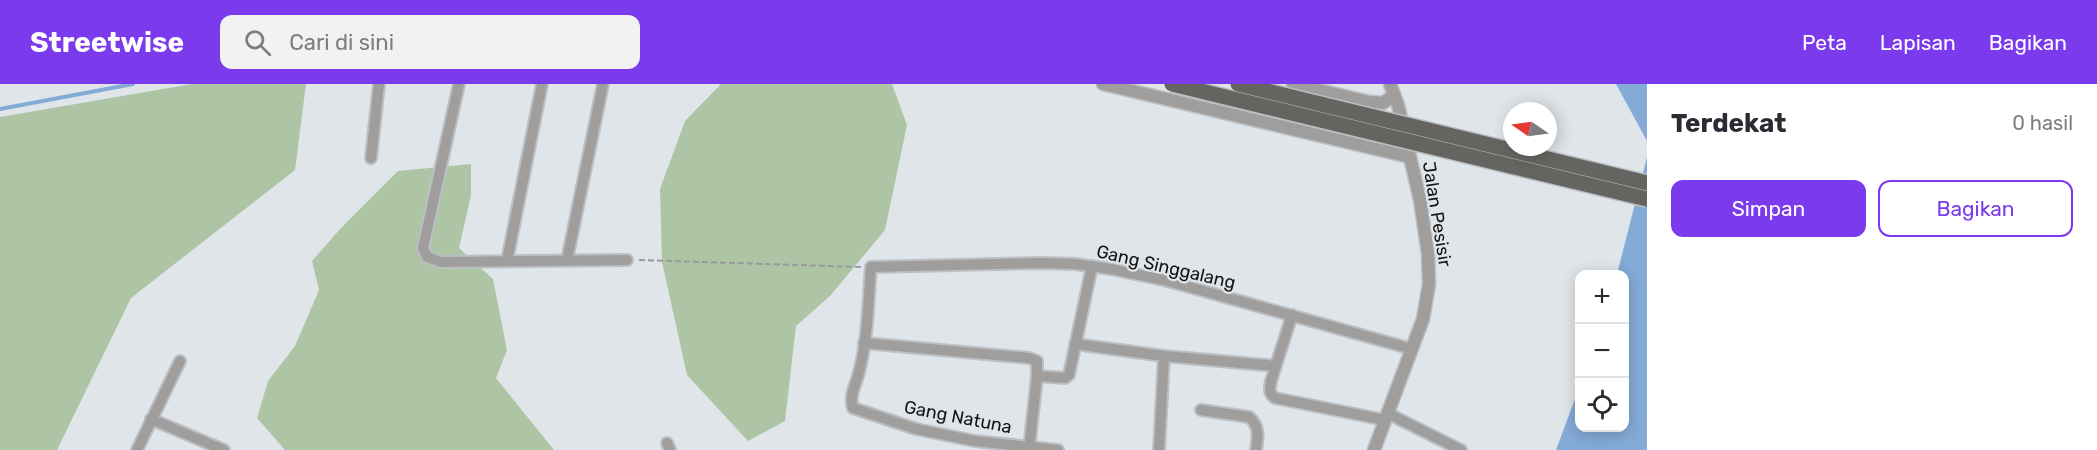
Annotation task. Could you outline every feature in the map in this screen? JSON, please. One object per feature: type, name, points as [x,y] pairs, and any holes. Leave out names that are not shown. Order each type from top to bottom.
[{"type":"main road","points":[[1172,84],[1647,199]]},
{"type":"main road","points":[[1238,84],[1647,183]]},
{"type":"street","points":[[371,158],[379,84]]},
{"type":"street","points":[[459,84],[423,249],[428,257],[441,262],[627,260]]},
{"type":"street","points":[[507,261],[542,84]]},
{"type":"street","points":[[567,260],[603,84]]},
{"type":"street","points":[[1103,84],[1410,157]]},
{"type":"street","points":[[1293,84],[1369,102],[1383,103],[1392,90]]},
{"type":"street","name":"Jalan Pesisir","points":[[1374,450],[1427,304],[1429,271],[1420,200],[1392,90]]},
{"type":"street","name":"Gang Singgalang","points":[[871,267],[1042,263],[1092,266],[1164,280],[1412,349]]},
{"type":"street","points":[[1037,376],[1065,378],[1068,376],[1092,266]]},
{"type":"street","points":[[871,267],[864,343],[1029,358],[1036,361],[1037,376],[1029,449]]},
{"type":"street","points":[[1292,315],[1269,389],[1271,395],[1275,398],[1386,416],[1461,450]]},
{"type":"street","name":"Gang Natuna","points":[[864,343],[861,366],[853,390],[853,408],[916,429],[1029,449],[1058,450]]},
{"type":"street","points":[[1075,344],[1164,356],[1276,366]]},
{"type":"street","points":[[1159,450],[1164,356]]},
{"type":"street","points":[[136,450],[180,362]]},
{"type":"street","points":[[1201,410],[1249,417],[1256,425],[1258,434],[1256,450]]},
{"type":"street","points":[[151,419],[224,450]]},
{"type":"path","points":[[627,260],[871,267]]},
{"type":"green space","points":[[192,84],[306,84],[295,170],[131,298],[57,450],[0,450],[0,117]]},
{"type":"green space","points":[[721,84],[892,84],[907,125],[885,230],[830,296],[796,326],[785,421],[748,441],[687,375],[662,262],[660,189],[685,121]]},
{"type":"green space","points":[[471,164],[471,195],[459,248],[493,279],[507,350],[496,378],[554,450],[285,450],[257,418],[268,381],[295,346],[319,290],[312,261],[341,228],[398,171]]},
{"type":"water","points":[[1616,84],[1647,84],[1647,141]]},
{"type":"water","points":[[1647,157],[1647,450],[1556,450],[1575,399],[1575,432],[1629,432],[1629,270],[1618,270]]},
{"type":"waterway","points":[[0,109],[133,84]]}]
